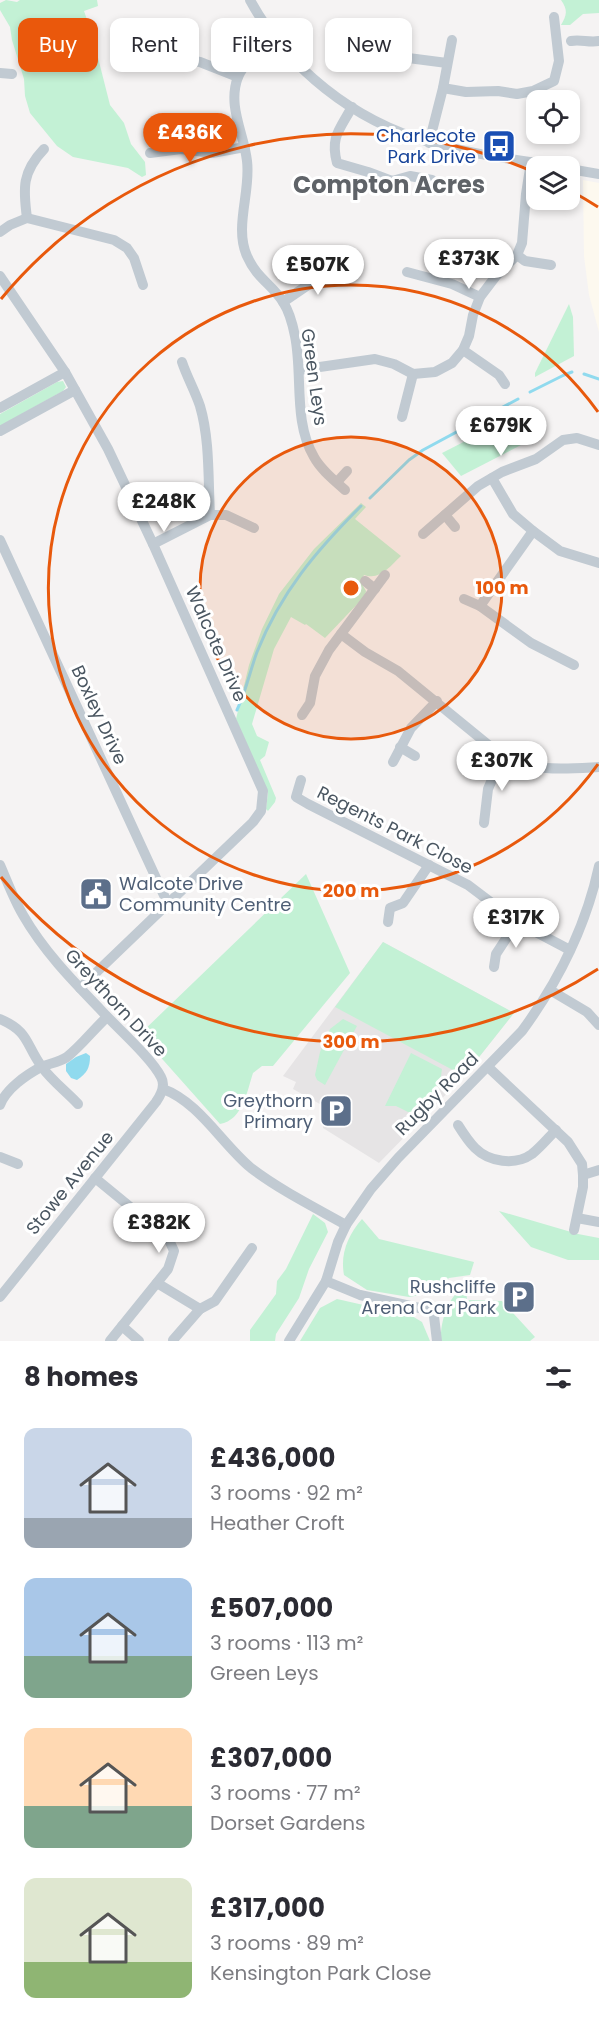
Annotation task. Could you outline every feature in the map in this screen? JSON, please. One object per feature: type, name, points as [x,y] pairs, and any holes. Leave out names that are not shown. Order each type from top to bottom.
[{"type":"street","points":[[250,0],[262,18]]},
{"type":"street","points":[[443,88],[466,92],[498,91],[517,94],[533,92],[554,81],[559,61],[554,17]]},
{"type":"street","points":[[571,41],[580,39],[591,43],[599,41]]},
{"type":"street","points":[[429,143],[452,40]]},
{"type":"street","points":[[412,58],[447,63]]},
{"type":"street","points":[[199,62],[238,77],[241,72]]},
{"type":"street","points":[[307,72],[330,93],[387,127],[429,143],[526,161]]},
{"type":"street","points":[[0,73],[12,74]]},
{"type":"street","name":"Green Leys","points":[[238,77],[234,97],[235,109],[248,163],[242,235],[246,254],[257,275],[284,302],[295,335],[305,436],[314,457],[341,486],[347,471]]},
{"type":"street","points":[[352,107],[336,136],[333,148],[337,163],[368,171],[392,181],[410,176],[432,180]]},
{"type":"street","points":[[150,153],[181,149],[212,153],[245,147]]},
{"type":"street","points":[[27,218],[24,200],[25,178],[32,162],[44,149]]},
{"type":"street","points":[[580,171],[599,174]]},
{"type":"street","points":[[299,370],[375,359],[394,364],[413,374],[435,372],[452,363],[463,350],[480,297],[496,276],[517,255],[522,243],[526,194]]},
{"type":"street","points":[[0,232],[27,218],[114,240],[129,251],[134,258],[138,280]]},
{"type":"street","points":[[517,255],[525,261],[551,265]]},
{"type":"street","points":[[284,302],[308,285],[331,264]]},
{"type":"street","points":[[407,272],[452,284],[480,297]]},
{"type":"street","name":"Walcote Drive","points":[[0,276],[65,372],[108,449],[153,544],[264,797],[261,812],[254,822],[80,988]]},
{"type":"street","points":[[463,350],[499,375],[505,384]]},
{"type":"street","points":[[184,362],[187,378],[200,404],[205,429],[210,515]]},
{"type":"street","points":[[0,408],[65,372]]},
{"type":"street","points":[[402,417],[413,374]]},
{"type":"street","points":[[0,431],[75,390]]},
{"type":"street","points":[[423,534],[478,486],[536,459],[563,440],[577,438],[599,445]]},
{"type":"street","points":[[492,478],[513,514],[533,531],[560,550],[599,562]]},
{"type":"street","points":[[153,544],[210,515],[226,515],[254,528]]},
{"type":"street","points":[[445,515],[455,527]]},
{"type":"street","points":[[480,606],[533,531]]},
{"type":"street","name":"Boxley Drive","points":[[0,540],[168,904]]},
{"type":"street","points":[[302,715],[310,703],[315,676],[329,650],[385,575]]},
{"type":"street","points":[[365,581],[375,588]]},
{"type":"street","points":[[464,599],[480,606],[531,643],[574,665]]},
{"type":"street","points":[[341,634],[365,652],[398,671],[502,756],[517,763],[541,769],[599,767]]},
{"type":"street","points":[[393,762],[411,729],[437,701]]},
{"type":"street","points":[[310,703],[321,708]]},
{"type":"street","points":[[400,747],[415,756]]},
{"type":"street","points":[[484,823],[488,789],[502,756]]},
{"type":"street","name":"Regents Park Close","points":[[301,780],[293,801],[468,885],[517,922],[570,950]]},
{"type":"street","name":"Greythorn Drive","points":[[0,865],[22,913],[37,938],[54,960],[159,1074],[163,1082],[163,1089],[181,1098],[258,1173],[346,1225]]},
{"type":"street","points":[[388,922],[390,908],[403,903],[429,865]]},
{"type":"street","name":"Rugby Road","points":[[289,1341],[326,1281],[338,1242],[346,1225],[371,1189],[398,1158],[522,1031],[550,990],[588,908],[599,866]]},
{"type":"street","points":[[494,967],[496,954],[517,922]]},
{"type":"street","points":[[550,990],[598,1019]]},
{"type":"street","points":[[0,1105],[13,1086],[42,1067],[56,1064],[67,1057],[107,1017]]},
{"type":"street","points":[[0,1019],[12,1024],[21,1032],[28,1040],[42,1067],[78,1104]]},
{"type":"street","points":[[488,1067],[556,1130],[576,1153],[582,1164],[584,1187],[574,1230]]},
{"type":"street","name":"Stowe Avenue","points":[[0,1298],[156,1102],[163,1089]]},
{"type":"street","points":[[462,1126],[475,1148],[484,1155],[497,1160],[509,1161],[522,1159],[532,1154],[556,1130]]},
{"type":"street","points":[[0,1157],[18,1164]]},
{"type":"street","points":[[583,1175],[599,1170]]},
{"type":"street","points":[[95,1178],[169,1240],[174,1251],[168,1269],[110,1341]]},
{"type":"street","points":[[577,1218],[599,1222]]},
{"type":"street","points":[[173,1340],[200,1309],[215,1301],[252,1248]]},
{"type":"street","points":[[326,1281],[360,1295],[424,1309],[433,1308],[436,1341]]},
{"type":"street","points":[[157,1283],[200,1309]]},
{"type":"street","points":[[122,1326],[139,1341]]},
{"type":"shaded area","points":[[583,180],[599,183],[599,332],[589,295],[584,256]]},
{"type":"shaded area","points":[[383,942],[514,1013],[464,1076],[379,1163],[323,1128],[327,1108],[293,1089],[296,1082],[283,1076]]},
{"type":"green space","points":[[6,0],[17,2],[20,0],[97,0],[98,6],[84,11],[86,18],[18,18],[18,60],[10,27],[0,10],[0,3]]},
{"type":"green space","points":[[561,0],[599,0],[599,13],[583,14],[570,25],[561,25],[566,12]]},
{"type":"green space","points":[[98,58],[110,105],[124,123],[131,144],[145,162],[146,175],[142,177],[128,168],[73,157],[57,146],[30,113],[25,96],[22,72],[98,72]]},
{"type":"green space","points":[[569,304],[573,317],[574,356],[535,377],[535,373]]},
{"type":"green space","points":[[63,381],[66,387],[63,391],[0,426],[0,414],[57,382]]},
{"type":"green space","points":[[524,411],[521,445],[461,476],[442,453]]},
{"type":"green space","points":[[361,503],[366,507],[355,519],[401,556],[380,574],[364,575],[361,582],[366,591],[365,596],[325,638],[306,624],[291,617],[274,649],[252,724],[257,736],[269,742],[265,756],[260,760],[276,798],[268,811],[266,809],[268,793],[236,719],[249,665],[262,629],[279,594],[314,549]]},
{"type":"green space","points":[[306,874],[350,973],[273,1066],[262,1066],[253,1073],[239,1111],[234,1117],[220,1124],[140,1034]]},
{"type":"green space","points":[[383,942],[514,1013],[464,1076],[335,1007]]},
{"type":"green space","points":[[343,1019],[357,1026],[325,1085],[317,1080],[315,1075],[320,1052],[330,1029]]},
{"type":"green space","points":[[411,1053],[442,1069],[440,1083],[434,1088],[432,1098],[416,1112],[408,1112],[396,1106],[385,1106]]},
{"type":"green space","points":[[499,1211],[599,1238],[599,1260],[568,1260],[531,1247]]},
{"type":"green space","points":[[313,1214],[325,1223],[328,1232],[309,1269],[299,1298],[276,1334],[275,1341],[250,1341],[250,1330],[276,1294],[277,1281],[286,1269]]},
{"type":"green space","points":[[362,1219],[379,1239],[474,1262],[470,1275],[449,1278],[431,1293],[409,1297],[367,1290],[344,1275],[343,1267],[346,1245]]},
{"type":"green space","points":[[462,1288],[466,1288],[467,1300],[502,1301],[535,1337],[530,1341],[441,1341],[448,1305]]},
{"type":"green space","points":[[337,1299],[412,1316],[422,1322],[430,1341],[300,1341],[320,1308]]},
{"type":"water","points":[[86,1053],[90,1056],[87,1070],[77,1080],[71,1078],[66,1071],[66,1064]]},
{"type":"waterway","points":[[530,392],[572,372]]},
{"type":"waterway","points":[[584,374],[599,379]]},
{"type":"waterway","points":[[370,498],[409,460],[423,450],[518,399]]},
{"type":"waterway","points":[[237,710],[257,652],[277,610],[301,573],[329,539],[361,506]]},
{"type":"place","name":"Charlecote Park Drive","points":[[499,146]]},
{"type":"place","name":"Walcote Drive Community Centre","points":[[96,894]]},
{"type":"place","name":"Greythorn Primary","points":[[336,1111]]},
{"type":"place","name":"Rushcliffe Arena Car Park","points":[[519,1297]]},
{"type":"district","name":"Compton Acres","points":[[389,185]]}]
